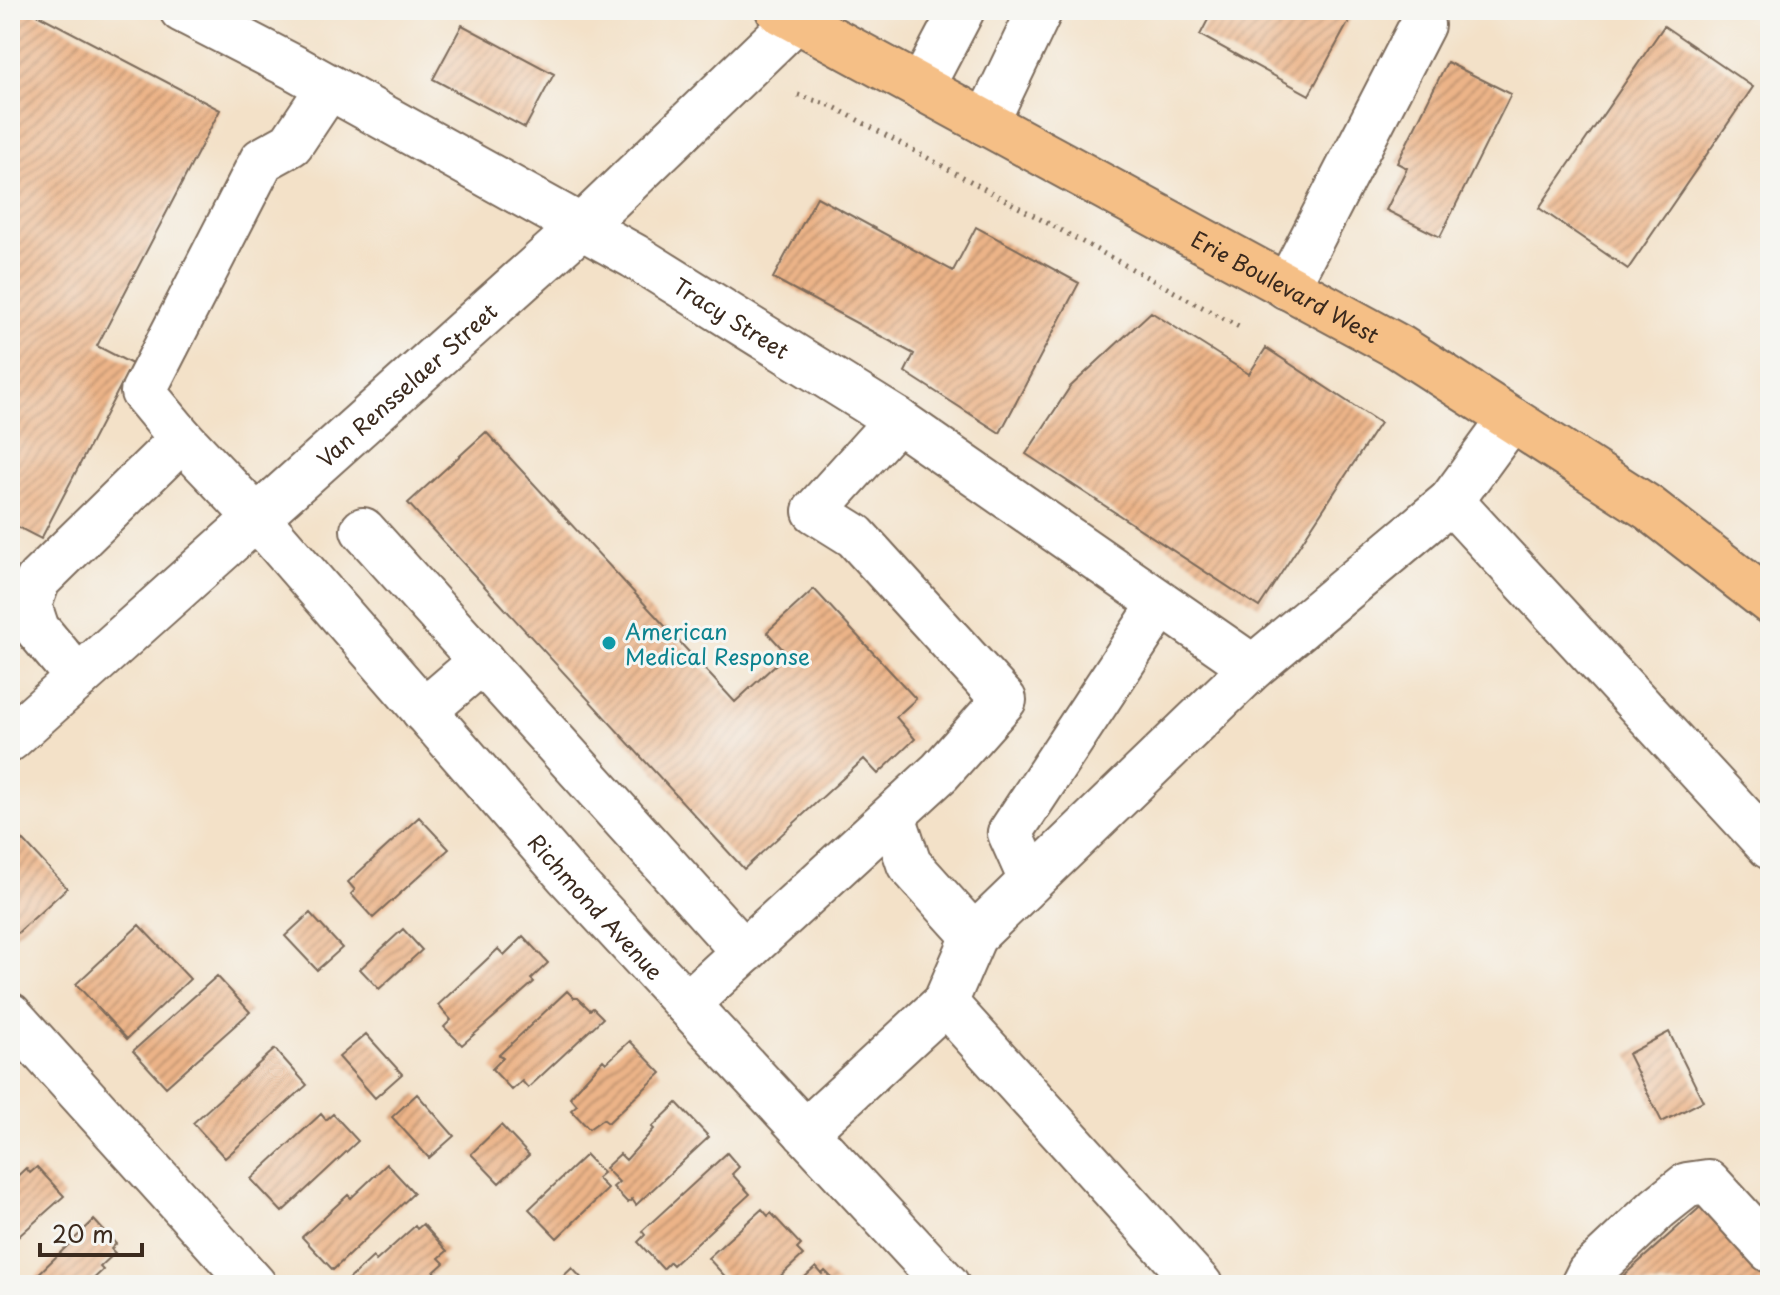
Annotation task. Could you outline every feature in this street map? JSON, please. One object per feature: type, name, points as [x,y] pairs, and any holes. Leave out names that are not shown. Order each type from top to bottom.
[{"type":"main road","name":"Erie Boulevard West","points":[[787,15],[1399,347],[1649,508],[1770,602]]},
{"type":"street","name":"Tracy Street","points":[[182,10],[329,87],[634,256],[897,420],[1253,667]]},
{"type":"street","points":[[921,88],[962,10]]},
{"type":"street","points":[[986,123],[1040,10]]},
{"type":"street","name":"Van Rensselaer Street","points":[[10,739],[581,227],[787,15]]},
{"type":"street","points":[[1287,287],[1422,25]]},
{"type":"street","name":"Richmond Avenue","points":[[329,87],[291,144],[262,160],[143,392],[182,439],[256,517],[568,876],[947,1285]]},
{"type":"street","points":[[805,1132],[945,1003],[974,936],[1253,667],[1451,501],[1511,419]]},
{"type":"street","points":[[687,1004],[940,772],[1004,700],[855,536],[815,511],[897,420]]},
{"type":"street","points":[[78,678],[37,629],[20,599],[182,439]]},
{"type":"street","points":[[1451,501],[1770,847]]},
{"type":"street","points":[[363,530],[744,952]]},
{"type":"street","points":[[1031,880],[1010,833],[1161,604]]},
{"type":"street","points":[[424,711],[482,661]]},
{"type":"street","points":[[893,816],[909,864],[974,936]]},
{"type":"street","points":[[945,1003],[1200,1285]]},
{"type":"street","points":[[10,1015],[254,1285]]},
{"type":"street","points":[[1583,1285],[1589,1273],[1687,1185],[1708,1182],[1770,1250]]},
{"type":"path","points":[[798,95],[844,113],[1239,327]]},
{"type":"building","points":[[10,10],[29,10],[220,110],[97,346],[132,364],[41,539],[10,523]]},
{"type":"building","points":[[1213,10],[1355,10],[1309,95],[1200,35]]},
{"type":"building","points":[[462,25],[554,74],[525,128],[433,79]]},
{"type":"building","points":[[1664,26],[1753,87],[1628,269],[1539,208]]},
{"type":"building","points":[[1447,62],[1511,94],[1440,237],[1386,210],[1407,168],[1397,163]]},
{"type":"building","points":[[817,197],[953,271],[976,227],[1079,283],[1000,433],[905,372],[914,354],[773,278]]},
{"type":"building","points":[[1151,312],[1249,374],[1266,348],[1380,423],[1259,607],[1026,454],[1070,387]]},
{"type":"building","name":"American Medical Response","points":[[486,432],[735,702],[787,654],[767,632],[814,589],[916,699],[896,717],[915,739],[878,774],[864,759],[744,869],[408,503]]},
{"type":"building","points":[[419,817],[449,849],[373,918],[351,894],[355,890],[348,882]]},
{"type":"building","points":[[13,829],[67,888],[12,938],[10,832]]},
{"type":"building","points":[[310,913],[342,948],[317,970],[285,936]]},
{"type":"building","points":[[139,925],[190,979],[127,1039],[76,984]]},
{"type":"building","points":[[403,929],[422,950],[379,989],[360,969]]},
{"type":"building","points":[[523,936],[548,963],[531,979],[534,982],[462,1045],[444,1027],[451,1020],[438,1005],[498,949],[504,955]]},
{"type":"building","points":[[217,976],[250,1012],[166,1087],[133,1051]]},
{"type":"building","points":[[567,991],[603,1018],[528,1088],[522,1081],[512,1090],[492,1069],[503,1058],[499,1055]]},
{"type":"building","points":[[1669,1032],[1703,1101],[1662,1122],[1628,1054]]},
{"type":"building","points":[[366,1034],[402,1074],[375,1098],[339,1057]]},
{"type":"building","points":[[630,1041],[661,1073],[608,1123],[603,1119],[589,1129],[571,1110],[577,1105],[570,1097],[603,1060],[606,1063]]},
{"type":"building","points":[[275,1049],[307,1085],[225,1158],[193,1123]]},
{"type":"building","points":[[417,1094],[454,1136],[429,1158],[392,1117]]},
{"type":"building","points":[[677,1103],[709,1137],[636,1205],[632,1199],[628,1203],[613,1187],[619,1182],[605,1168],[620,1154],[626,1160],[654,1129],[652,1127]]},
{"type":"building","points":[[321,1114],[326,1120],[333,1114],[358,1141],[282,1212],[251,1179]]},
{"type":"building","points":[[501,1125],[529,1155],[499,1183],[471,1154]]},
{"type":"building","points":[[727,1153],[739,1167],[732,1174],[750,1194],[673,1265],[670,1262],[663,1269],[638,1242],[645,1235],[642,1231]]},
{"type":"building","points":[[586,1155],[603,1173],[597,1178],[608,1189],[557,1238],[529,1209]]},
{"type":"building","points":[[387,1164],[414,1193],[333,1270],[302,1237]]},
{"type":"building","points":[[37,1167],[64,1196],[10,1244],[10,1183],[26,1168],[30,1173]]},
{"type":"building","points":[[1706,1202],[1770,1273],[1770,1285],[1613,1285]]},
{"type":"building","points":[[762,1209],[768,1216],[771,1213],[801,1245],[797,1249],[803,1255],[771,1285],[733,1285],[708,1258]]},
{"type":"building","points":[[94,1220],[116,1244],[111,1249],[115,1253],[100,1267],[103,1270],[87,1285],[27,1285]]},
{"type":"building","points":[[423,1224],[447,1251],[439,1258],[444,1263],[420,1285],[343,1285],[373,1257],[376,1261],[415,1226],[417,1229]]},
{"type":"building","points":[[816,1267],[822,1274],[825,1271],[839,1285],[796,1285]]},
{"type":"building","points":[[572,1268],[588,1285],[554,1285]]},
{"type":"place","name":"American Medical Response","points":[[609,643]]}]
